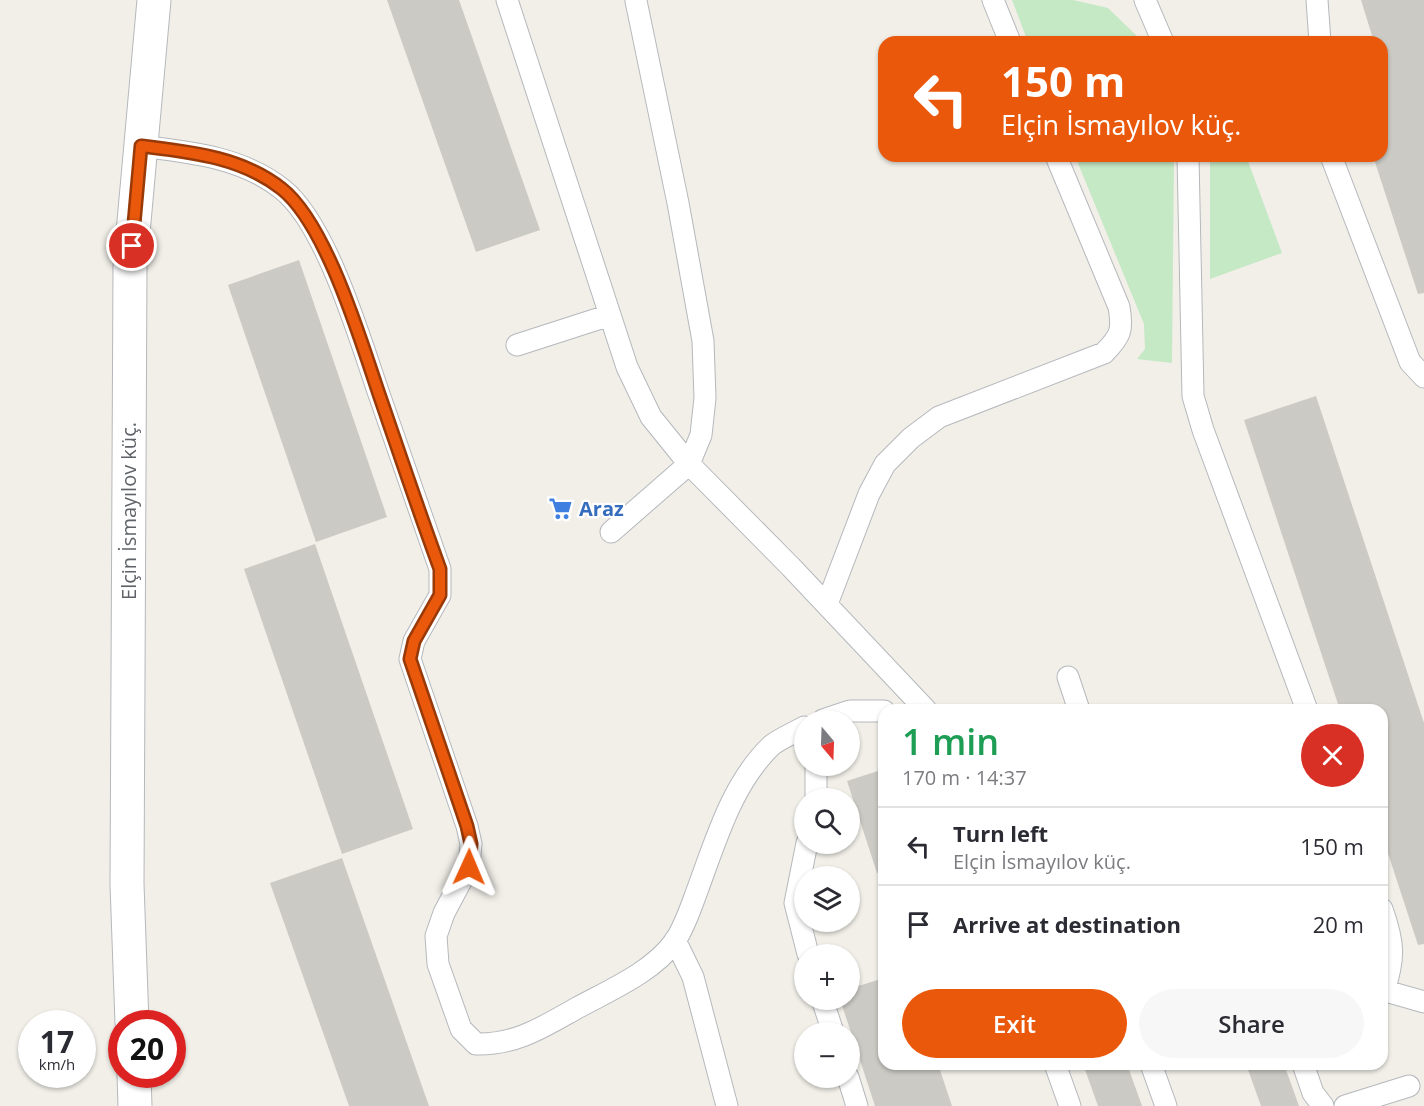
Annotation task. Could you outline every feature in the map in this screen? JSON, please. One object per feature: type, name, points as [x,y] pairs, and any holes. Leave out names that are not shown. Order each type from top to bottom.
[{"type":"street","name":"Elçin İsmayılov küç.","points":[[132,1010],[128,884],[130,266],[154,0]]},
{"type":"street","points":[[134,1088],[135,1106]]},
{"type":"lane","points":[[507,0],[627,368],[651,417],[689,464],[920,704]]},
{"type":"lane","points":[[993,0],[1008,36]]},
{"type":"lane","points":[[1145,0],[1160,36]]},
{"type":"lane","points":[[1317,0],[1320,36]]},
{"type":"lane","points":[[611,532],[689,464],[701,435],[705,398],[703,341],[678,203],[636,1]]},
{"type":"lane","points":[[141,146],[188,152],[247,167],[283,190],[309,221],[346,298],[440,569],[440,595],[414,641],[410,659],[467,826],[471,844],[469,867],[444,913],[436,936],[438,964],[461,1029],[476,1044],[492,1044],[530,1035],[627,980],[657,960],[675,940],[691,908],[728,810],[751,768],[774,744],[794,733]]},
{"type":"lane","points":[[826,604],[869,494],[885,464],[911,438],[939,417],[1086,361],[1104,353],[1116,341],[1122,326],[1119,307],[1059,162]]},
{"type":"lane","points":[[1188,162],[1193,396],[1203,430],[1305,704]]},
{"type":"lane","points":[[1333,162],[1410,362],[1424,377]]},
{"type":"lane","points":[[517,345],[610,315]]},
{"type":"lane","points":[[1068,677],[1077,704]]},
{"type":"lane","points":[[860,711],[878,711]]},
{"type":"lane","points":[[805,854],[795,903],[805,944]]},
{"type":"lane","points":[[1388,927],[1393,963],[1388,976]]},
{"type":"lane","points":[[675,940],[693,977],[727,1106]]},
{"type":"lane","points":[[1388,991],[1424,1002]]},
{"type":"lane","points":[[1057,1070],[1070,1106]]},
{"type":"lane","points":[[1153,1070],[1166,1106]]},
{"type":"lane","points":[[1305,1070],[1313,1093],[1323,1106]]},
{"type":"lane","points":[[1345,1106],[1409,1086]]},
{"type":"lane","points":[[851,1088],[857,1106]]},
{"type":"green space","points":[[1012,0],[1073,0],[1108,8],[1137,36],[1026,36]]},
{"type":"green space","points":[[1077,162],[1174,162],[1172,363],[1137,359],[1145,349],[1144,324]]},
{"type":"green space","points":[[1210,162],[1248,162],[1282,253],[1210,279]]},
{"type":"building","points":[[387,0],[459,0],[540,230],[476,252]]},
{"type":"building","points":[[1361,0],[1424,0],[1424,293],[1418,294],[1375,162],[1388,162],[1388,36],[1372,36]]},
{"type":"building","points":[[299,260],[387,517],[316,542],[228,285]]},
{"type":"building","points":[[1316,396],[1424,723],[1424,944],[1418,945],[1388,853],[1388,704],[1338,704],[1244,420]]},
{"type":"building","points":[[315,544],[413,829],[342,854],[244,569]]},
{"type":"building","points":[[878,771],[878,873],[860,821],[860,788],[849,788],[847,781]]},
{"type":"building","points":[[342,858],[429,1106],[349,1106],[270,883]]},
{"type":"building","points":[[878,980],[878,1070],[940,1070],[952,1106],[875,1106],[860,1060],[860,1022],[848,1022],[844,1010],[860,1010],[860,986]]},
{"type":"building","points":[[1085,1070],[1129,1070],[1142,1106],[1098,1106]]},
{"type":"building","points":[[1248,1070],[1286,1070],[1299,1106],[1261,1106]]},
{"type":"place","name":"Araz","points":[[561,509]]},
{"type":"route","points":[[132,246],[141,146],[188,152],[247,167],[283,190],[309,221],[346,298],[440,569],[440,595],[414,641],[410,659],[467,826],[471,844],[469,867]]}]
